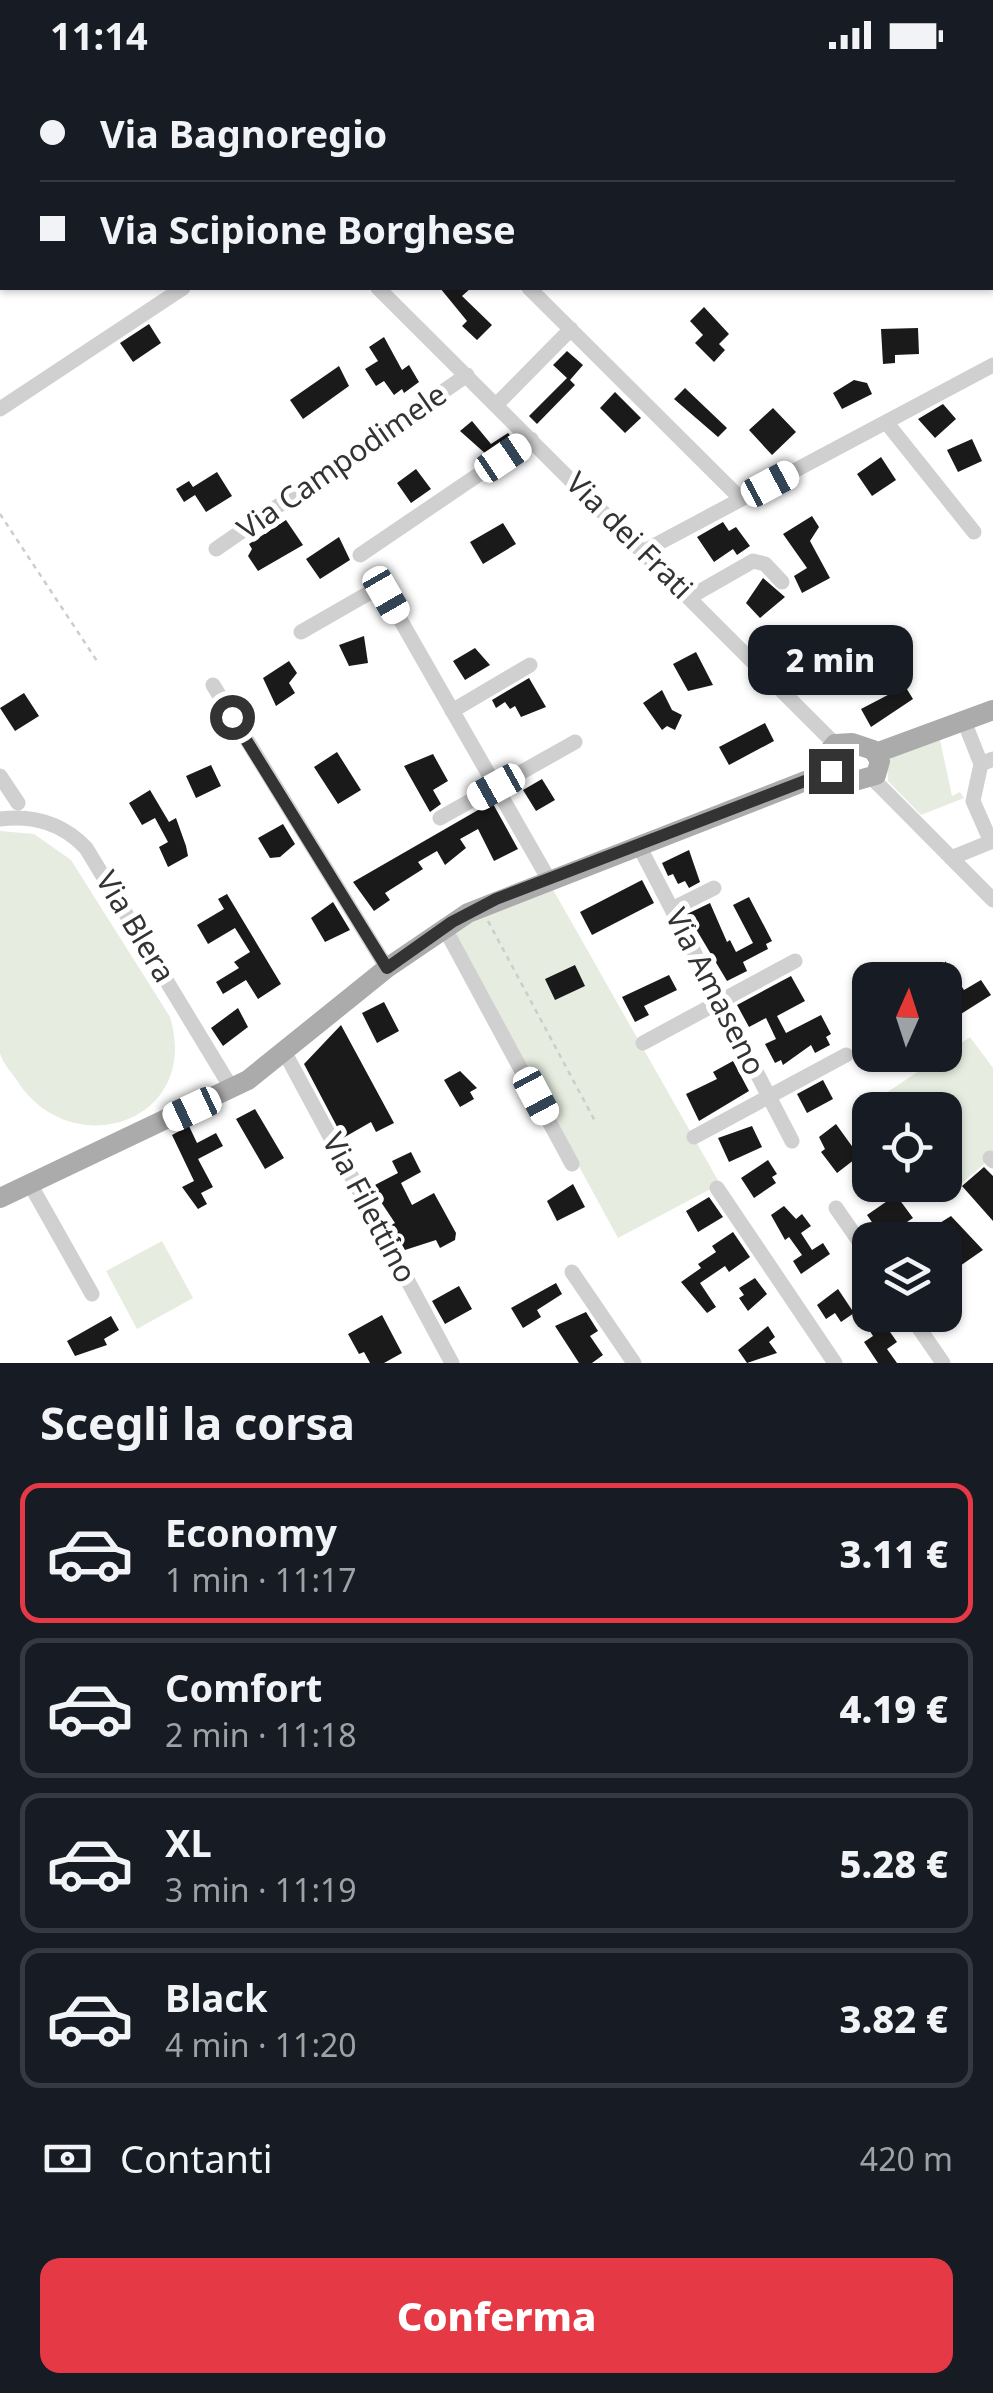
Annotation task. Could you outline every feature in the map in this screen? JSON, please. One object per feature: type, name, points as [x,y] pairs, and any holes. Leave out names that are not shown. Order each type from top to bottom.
[{"type":"main road","points":[[876,753],[993,710]]},
{"type":"main road","points":[[835,744],[863,745],[876,753],[880,768],[872,778],[849,780],[831,771],[826,756],[835,744]]},
{"type":"main road","points":[[0,1198],[232,1089],[285,1054],[387,968],[444,926],[480,906],[831,771]]},
{"type":"street","points":[[0,408],[180,290]]},
{"type":"street","name":"Via dei Frati","points":[[380,290],[835,744]]},
{"type":"street","points":[[531,290],[741,499]]},
{"type":"street","points":[[497,404],[570,329]]},
{"type":"street","points":[[644,551],[993,364]]},
{"type":"street","name":"Via Campodimele","points":[[216,549],[467,375]]},
{"type":"street","points":[[886,422],[974,532]]},
{"type":"street","points":[[360,555],[532,438]]},
{"type":"street","points":[[690,597],[753,561],[765,564],[782,582]]},
{"type":"street","points":[[300,632],[369,593],[382,592],[548,878]]},
{"type":"street","points":[[452,710],[530,665]]},
{"type":"street","points":[[213,685],[387,968]]},
{"type":"street","points":[[964,721],[987,761],[973,801],[993,860]]},
{"type":"street","points":[[440,818],[575,742]]},
{"type":"street","points":[[0,776],[18,803]]},
{"type":"street","points":[[872,778],[993,900]]},
{"type":"street","name":"Via Blera","points":[[0,819],[46,821],[70,833],[86,848],[232,1089]]},
{"type":"street","name":"Via Amaseno","points":[[638,844],[792,1141]]},
{"type":"street","points":[[951,858],[988,844]]},
{"type":"street","points":[[672,909],[714,888]]},
{"type":"street","points":[[444,926],[572,1164]]},
{"type":"street","points":[[643,1043],[794,961]]},
{"type":"street","name":"Via Filettino","points":[[285,1054],[452,1363]]},
{"type":"street","points":[[694,1137],[846,1055]]},
{"type":"street","points":[[30,1184],[92,1294]]},
{"type":"street","points":[[717,1188],[835,1363]]},
{"type":"street","points":[[836,1208],[852,1232]]},
{"type":"street","points":[[572,1272],[634,1363]]},
{"type":"street","points":[[922,1332],[943,1363]]},
{"type":"path","points":[[0,514],[97,661]]},
{"type":"path","points":[[480,906],[596,1123]]},
{"type":"shaded area","points":[[940,740],[952,796],[960,792],[964,798],[921,815],[888,781],[887,762],[895,754]]},
{"type":"shaded area","points":[[0,831],[34,834],[71,860],[170,1017],[175,1054],[167,1084],[149,1106],[125,1120],[96,1125],[67,1121],[39,1105],[1,1056]]},
{"type":"shaded area","points":[[551,886],[720,1184],[618,1238],[450,930]]},
{"type":"shaded area","points":[[970,1037],[993,1068],[993,1156],[962,1183],[962,1092],[888,1092],[918,1072],[962,1072],[962,1042]]},
{"type":"shaded area","points":[[162,1241],[193,1298],[137,1329],[106,1271]]},
{"type":"building","points":[[442,290],[469,290],[462,296],[492,325],[477,340],[462,326],[467,321]]},
{"type":"building","points":[[704,307],[729,334],[719,344],[725,350],[714,362],[695,343],[703,335],[690,321]]},
{"type":"building","points":[[149,324],[161,343],[133,362],[120,343]]},
{"type":"building","points":[[918,328],[919,354],[895,355],[895,363],[883,364],[881,329]]},
{"type":"building","points":[[384,337],[402,370],[409,365],[419,382],[404,393],[402,389],[394,395],[384,381],[376,386],[365,369],[378,361],[369,347]]},
{"type":"building","points":[[567,351],[583,365],[570,380],[575,385],[537,424],[529,416],[567,378],[553,365]]},
{"type":"building","points":[[339,366],[349,386],[303,419],[290,400]]},
{"type":"building","points":[[854,380],[867,383],[872,394],[842,409],[833,393]]},
{"type":"building","points":[[685,388],[727,428],[718,437],[674,399]]},
{"type":"building","points":[[615,392],[641,418],[625,433],[600,408]]},
{"type":"building","points":[[943,404],[956,419],[935,438],[918,419]]},
{"type":"building","points":[[773,408],[796,432],[772,455],[749,430]]},
{"type":"building","points":[[472,421],[491,444],[508,433],[512,438],[487,455],[460,431]]},
{"type":"building","points":[[972,439],[982,461],[958,472],[947,450]]},
{"type":"building","points":[[881,457],[896,480],[872,496],[857,474]]},
{"type":"building","points":[[416,469],[431,489],[411,503],[397,483]]},
{"type":"building","points":[[217,472],[232,496],[206,512],[195,495],[184,502],[176,489],[189,481],[193,487]]},
{"type":"building","points":[[812,516],[819,527],[810,541],[830,578],[802,593],[794,576],[807,568],[783,534]]},
{"type":"building","points":[[286,520],[303,545],[258,571],[248,556],[252,549],[249,544]]},
{"type":"building","points":[[723,522],[729,531],[736,527],[750,546],[737,555],[733,549],[714,562],[697,537]]},
{"type":"building","points":[[503,523],[516,544],[483,564],[470,542]]},
{"type":"building","points":[[339,537],[350,560],[320,579],[306,559]]},
{"type":"building","points":[[763,578],[785,597],[760,618],[746,603]]},
{"type":"building","points":[[364,636],[368,663],[349,666],[339,645]]},
{"type":"building","points":[[475,648],[490,665],[465,680],[453,661]]},
{"type":"building","points":[[696,652],[713,685],[688,691],[673,664]]},
{"type":"building","points":[[289,661],[297,673],[289,683],[295,693],[276,706],[263,678]]},
{"type":"building","points":[[529,678],[546,707],[521,717],[515,706],[510,709],[505,702],[496,708],[492,700]]},
{"type":"building","points":[[905,686],[913,699],[871,727],[861,709]]},
{"type":"building","points":[[662,690],[672,710],[682,715],[675,730],[667,726],[662,730],[643,703]]},
{"type":"building","points":[[24,693],[39,716],[15,731],[0,708]]},
{"type":"building","points":[[765,723],[774,741],[729,765],[719,747]]},
{"type":"building","points":[[337,752],[361,790],[338,804],[314,767]]},
{"type":"building","points":[[433,754],[448,781],[433,790],[441,804],[430,812],[404,766]]},
{"type":"building","points":[[211,765],[221,786],[196,798],[186,776]]},
{"type":"building","points":[[542,779],[555,800],[536,811],[523,790]]},
{"type":"building","points":[[150,790],[169,822],[176,818],[186,846],[188,856],[168,867],[159,847],[168,842],[155,818],[142,825],[129,803]]},
{"type":"building","points":[[492,802],[518,849],[494,861],[478,829],[460,839],[466,848],[445,865],[437,851],[418,862],[423,869],[385,893],[390,900],[374,911],[353,882]]},
{"type":"building","points":[[283,824],[295,844],[280,857],[270,858],[258,838]]},
{"type":"building","points":[[689,850],[700,882],[689,888],[685,881],[678,884],[673,874],[668,876],[662,863]]},
{"type":"building","points":[[642,880],[654,903],[592,935],[580,912]]},
{"type":"building","points":[[227,894],[281,984],[258,999],[246,980],[223,994],[216,982],[239,968],[234,962],[250,952],[235,928],[208,944],[197,925],[224,909],[218,899]]},
{"type":"building","points":[[749,897],[772,941],[766,944],[768,949],[743,962],[747,971],[727,981],[687,914],[710,903],[727,942],[730,940],[736,952],[753,943],[733,905]]},
{"type":"building","points":[[333,902],[350,930],[325,942],[311,918]]},
{"type":"building","points":[[575,965],[585,986],[555,1000],[545,979]]},
{"type":"building","points":[[669,975],[677,990],[644,1006],[649,1015],[635,1022],[622,997]]},
{"type":"building","points":[[791,976],[805,1001],[777,1016],[786,1033],[821,1015],[831,1034],[826,1037],[830,1045],[815,1053],[811,1045],[783,1065],[781,1060],[775,1063],[765,1044],[776,1039],[766,1018],[749,1027],[737,1005]]},
{"type":"building","points":[[981,980],[991,995],[962,1013],[962,987],[964,990]]},
{"type":"building","points":[[384,1002],[399,1031],[377,1043],[362,1013]]},
{"type":"building","points":[[238,1008],[248,1027],[223,1046],[211,1028]]},
{"type":"building","points":[[341,1025],[394,1123],[376,1132],[371,1122],[343,1138],[304,1064]]},
{"type":"building","points":[[733,1061],[749,1091],[699,1121],[686,1094],[717,1079],[713,1072]]},
{"type":"building","points":[[460,1071],[477,1088],[470,1092],[474,1099],[460,1107],[444,1080]]},
{"type":"building","points":[[823,1080],[833,1099],[807,1113],[797,1094]]},
{"type":"building","points":[[255,1109],[284,1158],[265,1169],[236,1119]]},
{"type":"building","points":[[836,1124],[852,1146],[852,1161],[837,1173],[821,1152],[825,1149],[819,1137]]},
{"type":"building","points":[[189,1126],[197,1143],[216,1133],[223,1146],[198,1159],[213,1187],[201,1193],[207,1204],[198,1209],[182,1187],[194,1181],[172,1135]]},
{"type":"building","points":[[752,1126],[762,1147],[729,1162],[718,1138]]},
{"type":"building","points":[[411,1152],[421,1172],[401,1183],[412,1205],[434,1193],[456,1233],[455,1240],[440,1248],[436,1240],[405,1250],[391,1225],[395,1223],[371,1187],[398,1173],[392,1161]]},
{"type":"building","points":[[768,1160],[777,1174],[772,1177],[776,1183],[754,1198],[741,1178]]},
{"type":"building","points":[[984,1167],[993,1176],[993,1221],[962,1186]]},
{"type":"building","points":[[573,1184],[585,1207],[557,1221],[547,1201]]},
{"type":"building","points":[[709,1197],[723,1217],[698,1232],[686,1211]]},
{"type":"building","points":[[886,1202],[901,1202],[913,1218],[907,1222],[872,1222],[867,1215]]},
{"type":"building","points":[[784,1206],[796,1219],[802,1214],[811,1226],[801,1233],[812,1250],[823,1243],[830,1254],[801,1274],[793,1261],[802,1255],[789,1237],[785,1240],[771,1215]]},
{"type":"building","points":[[962,1228],[983,1250],[962,1265]]},
{"type":"building","points":[[733,1232],[750,1257],[729,1272],[725,1266],[700,1283],[716,1307],[707,1313],[681,1282],[716,1252],[712,1246]]},
{"type":"building","points":[[755,1278],[767,1294],[748,1311],[739,1298],[744,1295],[739,1288]]},
{"type":"building","points":[[556,1283],[562,1294],[537,1310],[541,1317],[523,1328],[511,1308]]},
{"type":"building","points":[[459,1286],[472,1309],[445,1324],[432,1301]]},
{"type":"building","points":[[838,1289],[852,1314],[841,1322],[835,1313],[826,1319],[817,1305]]},
{"type":"building","points":[[586,1312],[598,1331],[590,1336],[603,1355],[592,1363],[579,1363],[555,1326]]},
{"type":"building","points":[[382,1315],[402,1353],[384,1363],[370,1363],[364,1352],[359,1354],[348,1334]]},
{"type":"building","points":[[111,1316],[119,1330],[104,1339],[107,1345],[75,1356],[67,1341]]},
{"type":"building","points":[[768,1326],[775,1337],[769,1342],[777,1353],[747,1363],[738,1350]]},
{"type":"building","points":[[870,1332],[890,1332],[897,1342],[887,1349],[897,1363],[878,1363],[864,1342],[873,1336]]},
{"type":"route","points":[[232,717],[387,968],[436,932],[496,899],[831,771]]}]
